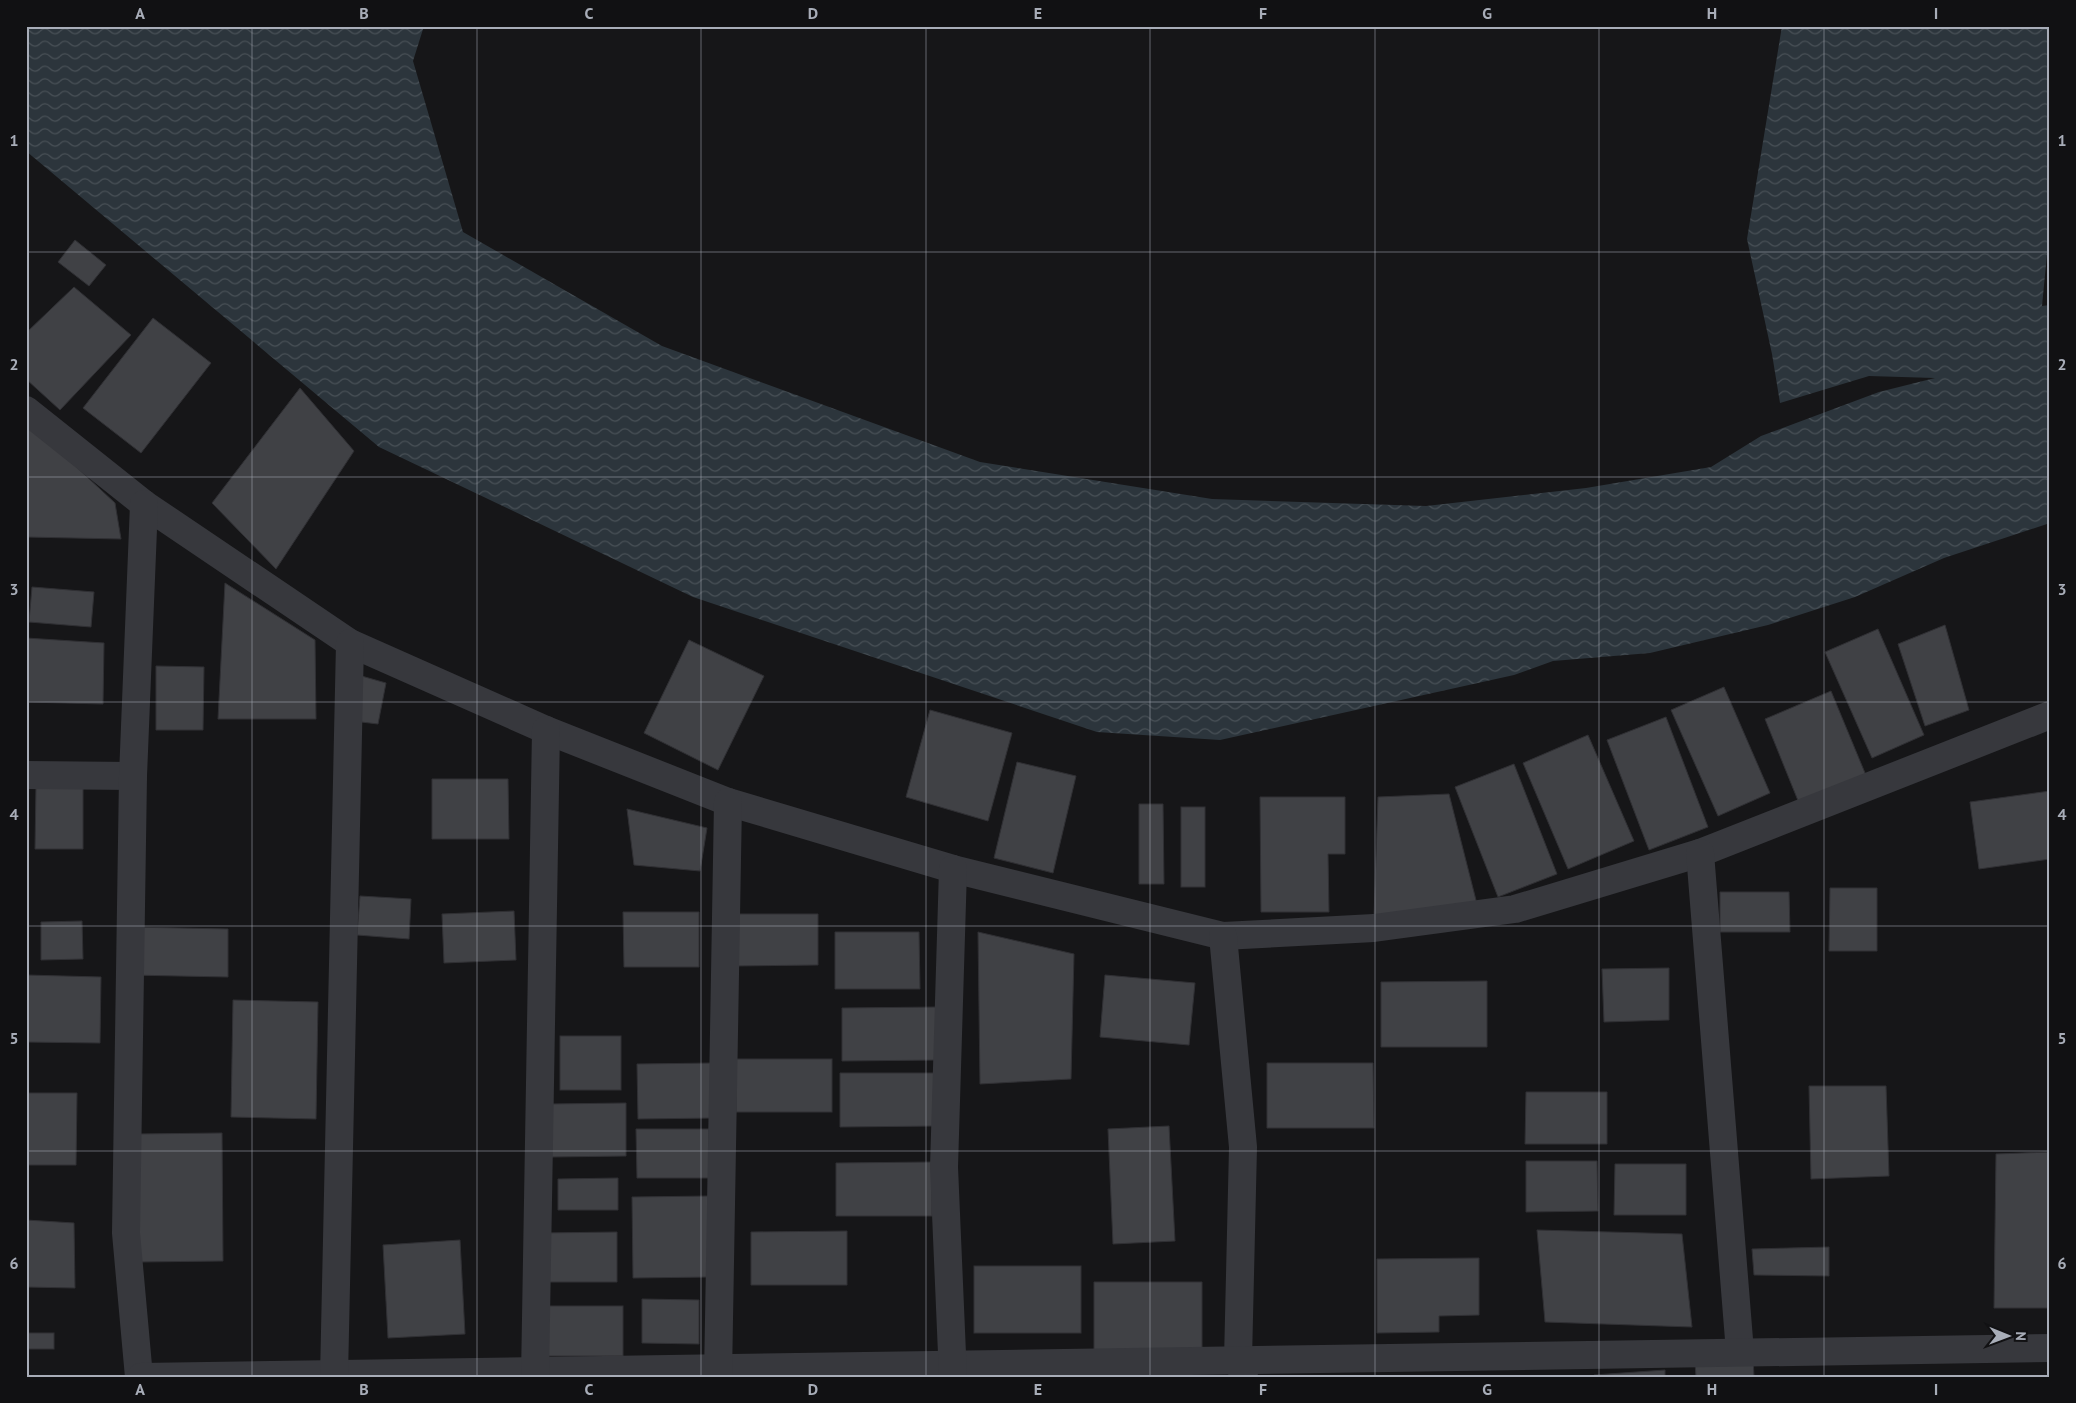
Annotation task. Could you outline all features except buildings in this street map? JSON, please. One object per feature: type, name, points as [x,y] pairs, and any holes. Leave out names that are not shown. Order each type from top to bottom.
[{"type":"street","points":[[26,410],[144,504],[350,643],[546,730],[728,802],[954,869],[1223,936],[1374,928],[1515,910],[1700,854],[2050,715]]},
{"type":"street","points":[[144,504],[133,776],[126,1233],[140,1377],[1241,1368],[1740,1352],[2050,1348]]},
{"type":"street","points":[[334,1375],[350,643]]},
{"type":"street","points":[[535,1374],[546,730]]},
{"type":"street","points":[[26,775],[133,776]]},
{"type":"street","points":[[718,1372],[728,802]]},
{"type":"street","points":[[1700,854],[1740,1352]]},
{"type":"street","points":[[952,1370],[944,1167],[954,869]]},
{"type":"street","points":[[1223,936],[1243,1147],[1241,1368]]},
{"type":"water","points":[[26,26],[424,26],[413,61],[463,232],[662,346],[980,462],[1212,499],[1426,506],[1586,488],[1711,467],[1761,436],[1879,392],[1935,378],[1869,376],[1780,403],[1772,354],[1747,239],[1782,26],[2050,26],[2050,223],[2042,306],[2050,305],[2050,523],[1944,558],[1855,597],[1768,625],[1650,653],[1553,661],[1514,675],[1220,740],[1097,732],[693,597],[379,447],[26,151]]}]
